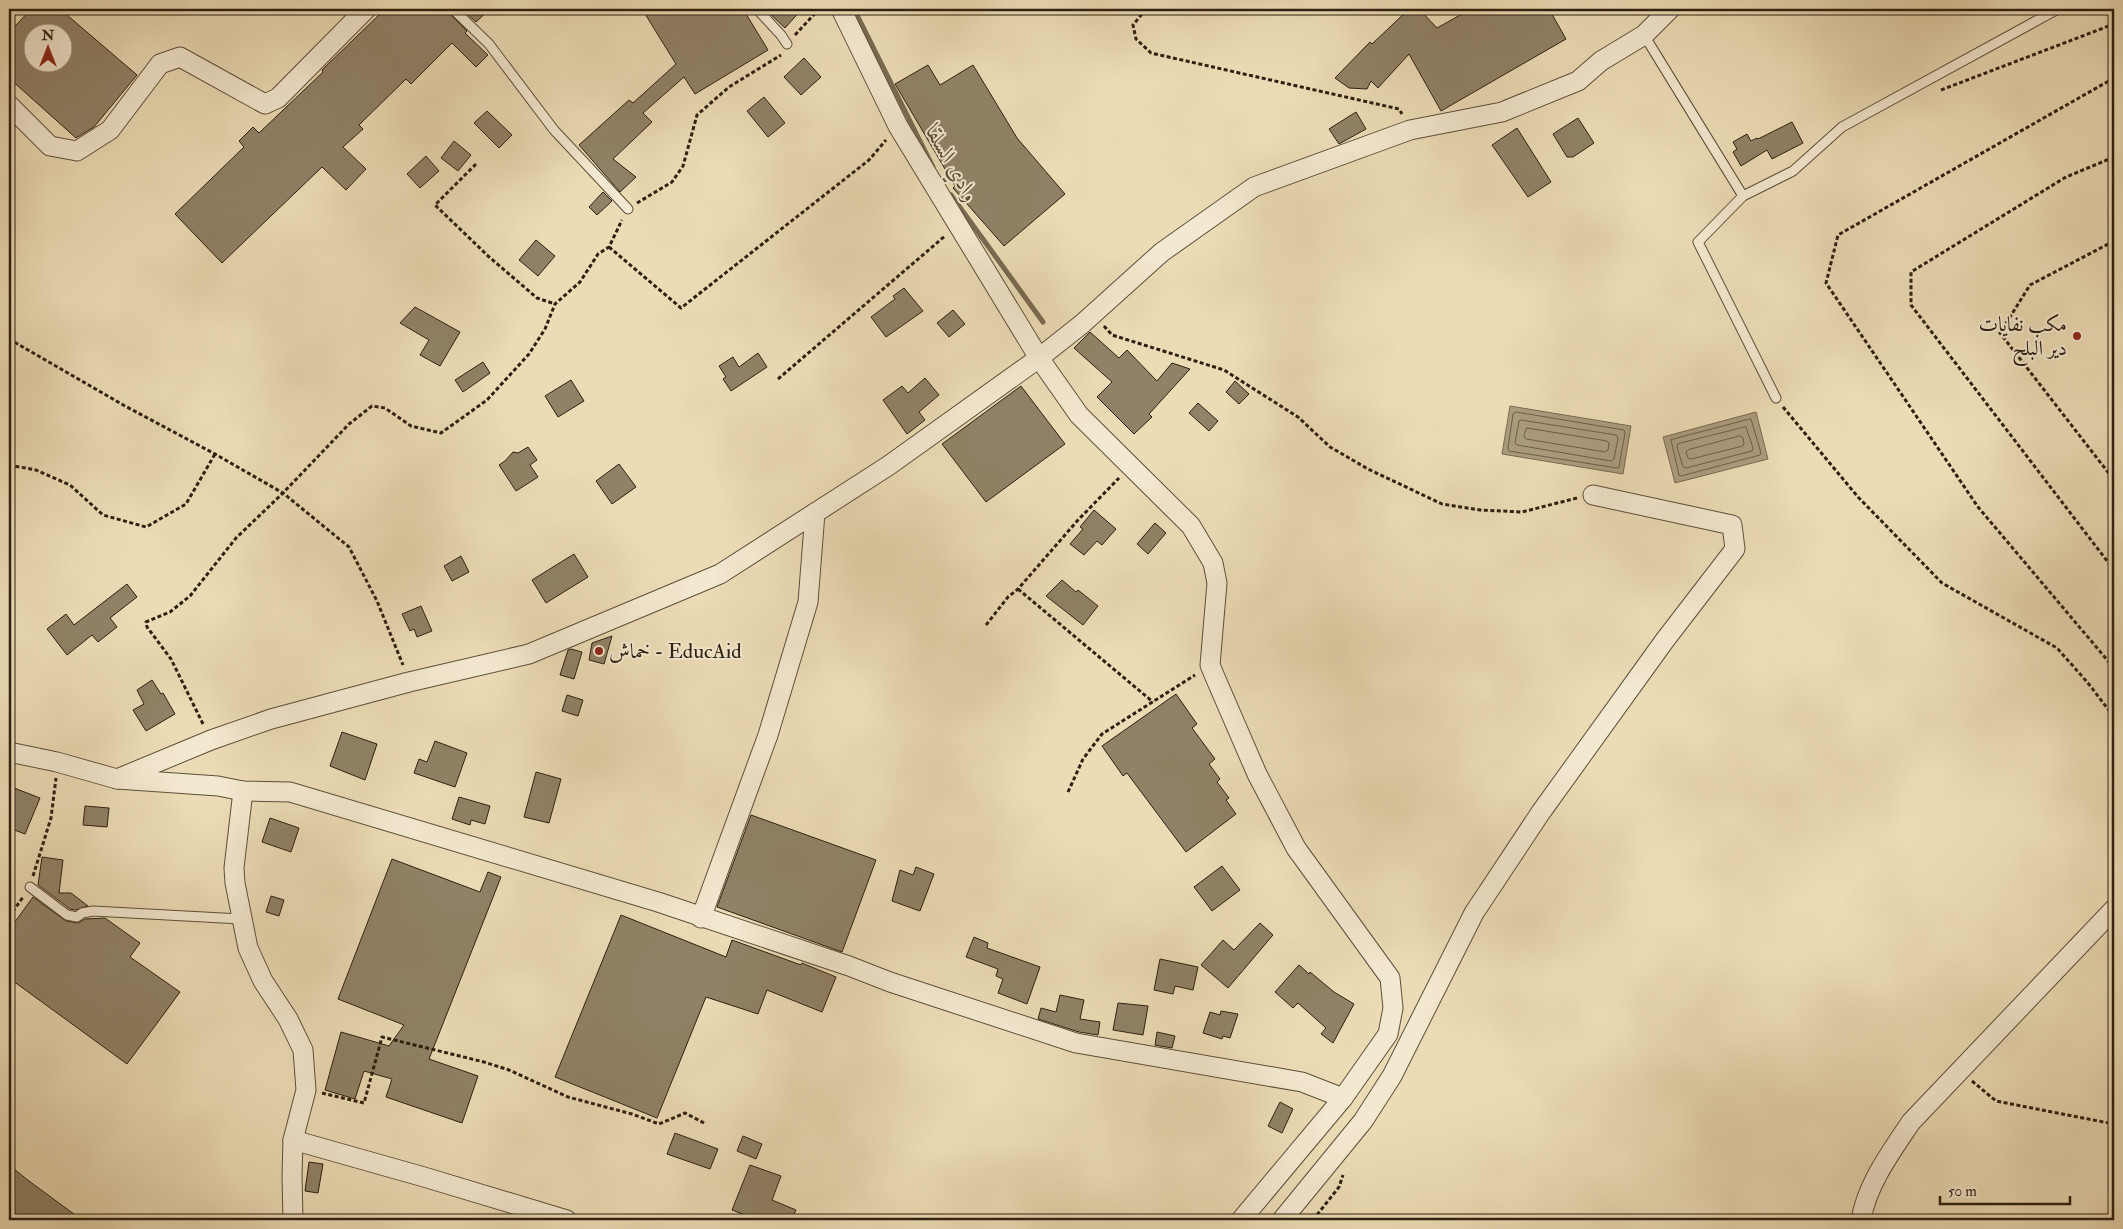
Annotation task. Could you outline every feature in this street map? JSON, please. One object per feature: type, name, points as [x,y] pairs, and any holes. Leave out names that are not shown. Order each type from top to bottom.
[{"type":"street","points":[[9,105],[50,146],[77,151],[110,130],[160,64],[180,57],[265,104],[278,98],[366,9]]},
{"type":"street","points":[[841,9],[898,126],[957,226],[1039,358],[1079,416],[1191,526],[1213,563],[1217,583],[1210,665],[1257,774],[1296,848],[1390,978],[1393,1008],[1388,1034],[1343,1098],[1241,1220]]},
{"type":"street","points":[[117,778],[211,740],[272,719],[410,682],[529,654],[720,574],[888,466],[1039,358],[1082,324],[1162,252],[1254,187],[1410,130],[1502,112],[1578,81],[1601,61],[1644,34],[1670,9]]},
{"type":"street","points":[[1282,1220],[1363,1121],[1392,1076],[1474,912],[1541,812],[1665,640],[1735,550],[1732,525],[1593,495]]},
{"type":"street","points":[[701,918],[768,735],[808,602],[815,513]]},
{"type":"street","points":[[9,752],[57,762],[117,778],[218,786],[243,791],[290,792],[658,902],[701,918],[850,966],[890,982],[1076,1043],[1302,1082],[1343,1098]]},
{"type":"street","points":[[243,791],[234,868],[234,883],[241,919],[248,948],[263,981],[288,1019],[303,1050],[306,1090],[302,1114],[293,1140],[293,1220]]},
{"type":"street","points":[[1860,1220],[1862,1209],[1885,1160],[1911,1122],[2114,909]]},
{"type":"street","points":[[293,1140],[567,1220]]},
{"type":"lane","points":[[453,9],[490,44],[554,130],[628,209]]},
{"type":"lane","points":[[757,9],[781,34],[787,44]]},
{"type":"lane","points":[[1776,398],[1698,242],[1743,196],[1793,171],[1842,127],[2058,9]]},
{"type":"lane","points":[[1644,34],[1743,196]]},
{"type":"lane","points":[[30,887],[67,915],[77,917],[82,913],[93,911],[241,919]]},
{"type":"path","points":[[211,740],[171,659],[147,628],[146,622],[170,612],[190,596],[236,538],[283,493],[349,424],[372,406],[385,408],[411,426],[441,433],[487,400],[529,354],[545,329],[555,304],[580,282],[598,254],[609,247],[628,209],[672,182],[683,166],[697,115],[729,87],[786,51],[787,44],[819,9]]},
{"type":"path","points":[[1146,9],[1133,25],[1136,39],[1152,53],[1400,109],[1410,130]]},
{"type":"path","points":[[1933,93],[2114,24]]},
{"type":"path","points":[[2114,78],[1838,235],[1826,283],[1978,507],[2114,668]]},
{"type":"path","points":[[609,247],[680,308],[869,160],[898,126]]},
{"type":"path","points":[[2114,158],[2066,177],[1911,272],[1911,305],[2114,570]]},
{"type":"path","points":[[476,164],[436,206],[488,256],[537,298],[555,304]]},
{"type":"path","points":[[778,379],[957,226]]},
{"type":"path","points":[[2114,241],[2030,285],[2000,333],[2114,480]]},
{"type":"path","points":[[1092,313],[1112,335],[1224,370],[1298,418],[1330,447],[1368,469],[1442,504],[1480,510],[1522,512],[1593,495]]},
{"type":"path","points":[[9,339],[125,406],[283,493],[349,548],[377,601],[410,682]]},
{"type":"path","points":[[1776,398],[1858,498],[1942,583],[2056,648],[2088,683],[2114,717]]},
{"type":"path","points":[[9,465],[36,470],[70,485],[103,514],[146,527],[186,504],[215,454]]},
{"type":"path","points":[[986,625],[1008,596],[1018,589],[1078,520],[1130,467]]},
{"type":"path","points":[[1018,589],[1154,702]]},
{"type":"path","points":[[1068,792],[1083,759],[1102,734],[1210,665]]},
{"type":"path","points":[[9,917],[30,887],[52,818],[57,762]]},
{"type":"path","points":[[306,1090],[364,1103],[382,1037],[484,1062],[509,1070],[568,1097],[632,1114],[659,1124],[685,1113],[704,1123]]},
{"type":"path","points":[[1959,1072],[1996,1101],[2114,1124]]},
{"type":"water","points":[[1510,406],[1631,426],[1623,474],[1502,454]]},
{"type":"water","points":[[1756,412],[1768,459],[1675,483],[1663,437]]},
{"type":"building","points":[[31,9],[60,9],[137,75],[94,127],[76,138],[9,78],[9,33]]},
{"type":"building","points":[[385,9],[447,9],[467,31],[465,33],[488,55],[476,67],[452,43],[411,84],[406,79],[359,125],[363,129],[343,147],[366,169],[346,190],[322,167],[222,263],[175,214],[244,147],[239,141],[253,127],[259,133]]},
{"type":"building","points":[[462,9],[490,9],[476,22]]},
{"type":"building","points":[[642,9],[743,9],[768,50],[695,94],[684,77],[643,113],[652,122],[613,159],[636,177],[620,192],[579,145],[629,100],[633,103],[676,64]]},
{"type":"building","points":[[765,9],[802,9],[785,28]]},
{"type":"building","points":[[1409,9],[1419,9],[1437,28],[1471,9],[1549,9],[1566,39],[1441,111],[1409,54],[1378,88],[1371,81],[1367,89],[1349,88],[1335,78],[1370,42],[1372,44]]},
{"type":"building","points":[[804,58],[821,77],[801,95],[784,77]]},
{"type":"building","points":[[928,65],[940,85],[973,65],[1017,138],[1065,194],[1004,246],[953,188],[955,186],[895,84]]},
{"type":"building","points":[[764,97],[785,123],[768,137],[747,111]]},
{"type":"building","points":[[487,111],[512,135],[499,148],[474,123]]},
{"type":"building","points":[[1356,112],[1366,129],[1339,144],[1329,129]]},
{"type":"building","points":[[1578,118],[1594,143],[1573,157],[1567,157],[1553,134]]},
{"type":"building","points":[[1792,122],[1803,143],[1772,159],[1767,150],[1741,166],[1733,152],[1737,149],[1733,142],[1747,134],[1751,141],[1758,139]]},
{"type":"building","points":[[1517,128],[1551,182],[1528,197],[1492,145]]},
{"type":"building","points":[[454,141],[471,155],[458,171],[441,158]]},
{"type":"building","points":[[426,156],[439,171],[420,188],[407,174]]},
{"type":"building","points":[[603,192],[612,201],[597,215],[589,207]]},
{"type":"building","points":[[536,240],[555,256],[538,276],[519,260]]},
{"type":"building","points":[[904,288],[923,311],[886,337],[871,317],[895,299],[893,296]]},
{"type":"building","points":[[415,307],[460,332],[440,366],[420,355],[429,340],[400,323]]},
{"type":"building","points":[[953,310],[965,324],[949,337],[937,323]]},
{"type":"building","points":[[1090,332],[1119,358],[1127,350],[1157,381],[1172,363],[1190,369],[1149,414],[1152,417],[1134,434],[1097,397],[1112,382],[1074,348]]},
{"type":"building","points":[[758,353],[767,367],[731,391],[723,379],[726,377],[719,366],[733,357],[739,367]]},
{"type":"building","points":[[483,362],[490,373],[463,392],[455,380]]},
{"type":"building","points":[[925,378],[939,395],[919,412],[925,420],[907,434],[883,400],[902,386],[908,393]]},
{"type":"building","points":[[571,380],[584,401],[558,417],[545,396]]},
{"type":"building","points":[[1235,381],[1249,394],[1239,404],[1226,392]]},
{"type":"building","points":[[1021,386],[1065,444],[986,502],[942,444]]},
{"type":"building","points":[[1198,403],[1218,421],[1209,431],[1189,413]]},
{"type":"building","points":[[528,447],[537,460],[530,465],[538,477],[516,491],[499,465],[513,452],[518,453]]},
{"type":"building","points":[[619,464],[636,487],[612,504],[596,481]]},
{"type":"building","points":[[1094,510],[1116,529],[1102,545],[1097,541],[1084,555],[1070,544],[1083,529],[1080,527]]},
{"type":"building","points":[[1155,523],[1166,533],[1148,554],[1137,544]]},
{"type":"building","points":[[574,554],[588,577],[546,603],[532,580]]},
{"type":"building","points":[[461,556],[469,572],[452,581],[444,566]]},
{"type":"building","points":[[1062,580],[1076,592],[1078,590],[1098,606],[1083,625],[1046,596]]},
{"type":"building","points":[[127,584],[137,597],[110,618],[117,627],[98,642],[92,635],[67,655],[47,629],[66,614],[74,625]]},
{"type":"building","points":[[421,606],[432,631],[417,637],[414,629],[410,631],[402,614]]},
{"type":"building","name":"خماش - EducAid","points":[[612,636],[604,664],[589,660],[592,643]]},
{"type":"building","points":[[568,650],[582,652],[574,679],[560,675]]},
{"type":"building","points":[[152,680],[161,694],[163,693],[175,714],[146,731],[133,710],[144,704],[137,690]]},
{"type":"building","points":[[1176,694],[1197,724],[1192,728],[1215,759],[1209,764],[1220,779],[1217,782],[1229,798],[1226,800],[1236,814],[1186,852],[1127,773],[1123,776],[1102,746]]},
{"type":"building","points":[[567,695],[583,700],[578,716],[562,711]]},
{"type":"building","points":[[342,732],[377,744],[365,780],[330,766]]},
{"type":"building","points":[[435,741],[467,753],[455,787],[414,773],[419,759],[427,762]]},
{"type":"building","points":[[536,772],[561,779],[549,823],[524,817]]},
{"type":"building","points":[[9,786],[40,798],[25,834],[9,828]]},
{"type":"building","points":[[459,797],[490,806],[485,824],[471,820],[470,825],[452,819]]},
{"type":"building","points":[[85,806],[109,808],[107,827],[83,825]]},
{"type":"building","points":[[751,815],[876,860],[842,952],[717,907]]},
{"type":"building","points":[[270,818],[299,828],[291,852],[262,842]]},
{"type":"building","points":[[42,857],[63,860],[59,893],[71,893],[88,906],[75,910],[70,909],[38,885]]},
{"type":"building","points":[[392,859],[480,892],[488,872],[501,877],[429,1059],[478,1076],[462,1123],[386,1097],[392,1079],[364,1071],[355,1099],[325,1090],[341,1032],[389,1046],[404,1025],[338,999]]},
{"type":"building","points":[[1222,866],[1240,890],[1212,911],[1194,887]]},
{"type":"building","points":[[916,867],[934,874],[920,911],[892,901],[900,870],[913,875]]},
{"type":"building","points":[[271,896],[284,900],[279,916],[266,912]]},
{"type":"building","points":[[33,897],[66,921],[78,923],[85,919],[105,918],[140,943],[130,957],[180,992],[127,1064],[9,978],[9,930]]},
{"type":"building","points":[[621,915],[726,957],[732,940],[801,965],[802,963],[836,977],[822,1012],[767,990],[758,1014],[706,997],[657,1118],[555,1077]]},
{"type":"building","points":[[1260,923],[1273,935],[1228,988],[1201,965],[1223,940],[1234,950]]},
{"type":"building","points":[[974,937],[988,943],[987,948],[1040,967],[1027,1004],[998,993],[1003,979],[996,976],[998,969],[966,957]]},
{"type":"building","points":[[1160,959],[1198,967],[1193,990],[1175,986],[1173,994],[1154,990]]},
{"type":"building","points":[[1299,965],[1334,992],[1354,1004],[1333,1043],[1321,1034],[1326,1028],[1298,1003],[1293,1008],[1275,992]]},
{"type":"building","points":[[1060,995],[1084,1000],[1080,1019],[1100,1022],[1098,1035],[1079,1032],[1038,1019],[1041,1008],[1056,1012]]},
{"type":"building","points":[[1118,1003],[1148,1006],[1143,1035],[1113,1030]]},
{"type":"building","points":[[1221,1011],[1238,1014],[1230,1038],[1223,1036],[1222,1039],[1203,1033],[1210,1012],[1220,1015]]},
{"type":"building","points":[[1157,1032],[1175,1036],[1172,1048],[1155,1045]]},
{"type":"building","points":[[1280,1102],[1293,1109],[1282,1133],[1268,1126]]},
{"type":"building","points":[[675,1133],[718,1149],[710,1169],[667,1154]]},
{"type":"building","points":[[743,1136],[762,1144],[756,1159],[737,1151]]},
{"type":"building","points":[[309,1162],[323,1164],[318,1193],[305,1191]]},
{"type":"building","points":[[750,1165],[781,1176],[772,1200],[796,1210],[791,1220],[758,1220],[732,1210]]},
{"type":"building","points":[[14,1169],[82,1220],[9,1220],[9,1176]]},
{"type":"waterway","name":"وادي السلقا","points":[[854,9],[933,167]]},
{"type":"waterway","name":"وادي السلقا","points":[[951,195],[1043,322]]},
{"type":"place","name":"مكب نفايات دير البلح","points":[[2077,336]]},
{"type":"place","name":"خماش - EducAid","points":[[599,651]]}]
